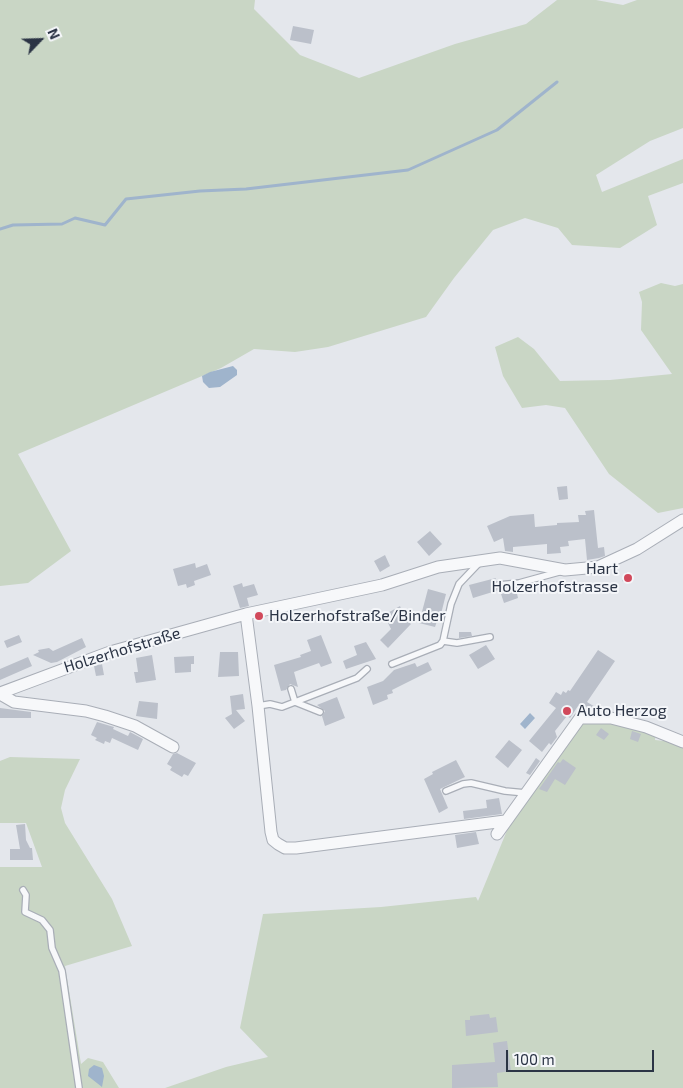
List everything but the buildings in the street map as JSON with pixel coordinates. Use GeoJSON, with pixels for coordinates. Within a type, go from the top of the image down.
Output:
{"type":"FeatureCollection","features":[{"type":"Feature","properties":{"kind":"street","name":"Holzerhofstraße"},"geometry":{"type":"LineString","coordinates":[[0,694],[110,652],[246,614],[382,585],[438,567],[482,559],[500,558],[565,570],[598,567],[637,549],[683,520]]}},
{"type":"Feature","properties":{"kind":"street"},"geometry":{"type":"LineString","coordinates":[[246,614],[273,840],[285,848],[504,821]]}},
{"type":"Feature","properties":{"kind":"street","name":"Holzerhofstraße"},"geometry":{"type":"LineString","coordinates":[[0,694],[14,702],[86,711],[105,716],[134,726],[173,747]]}},
{"type":"Feature","properties":{"kind":"street"},"geometry":{"type":"LineString","coordinates":[[497,834],[504,821],[580,718],[611,718],[646,727],[683,742]]}},
{"type":"Feature","properties":{"kind":"lane"},"geometry":{"type":"LineString","coordinates":[[392,664],[440,645],[443,641],[451,604],[459,584],[482,559]]}},
{"type":"Feature","properties":{"kind":"lane"},"geometry":{"type":"LineString","coordinates":[[498,585],[519,582],[565,570]]}},
{"type":"Feature","properties":{"kind":"lane"},"geometry":{"type":"LineString","coordinates":[[443,641],[457,643],[490,637]]}},
{"type":"Feature","properties":{"kind":"lane"},"geometry":{"type":"LineString","coordinates":[[258,706],[270,704],[282,707],[357,678],[367,669]]}},
{"type":"Feature","properties":{"kind":"lane"},"geometry":{"type":"LineString","coordinates":[[291,689],[295,702]]}},
{"type":"Feature","properties":{"kind":"lane"},"geometry":{"type":"LineString","coordinates":[[295,702],[320,712]]}},
{"type":"Feature","properties":{"kind":"lane"},"geometry":{"type":"LineString","coordinates":[[446,791],[471,783],[505,791],[526,793]]}},
{"type":"Feature","properties":{"kind":"lane"},"geometry":{"type":"LineString","coordinates":[[22,890],[26,895],[25,912],[42,920],[50,930],[52,948],[62,971],[79,1088]]}},
{"type":"Feature","properties":{"kind":"green space"},"geometry":{"type":"Polygon","coordinates":[[[0,0],[255,0],[254,9],[300,55],[359,78],[455,44],[526,24],[557,0],[596,0],[623,5],[637,0],[683,0],[683,128],[650,141],[596,175],[602,192],[683,159],[683,183],[648,196],[657,225],[620,248],[572,245],[558,228],[525,218],[493,230],[454,278],[426,317],[328,347],[295,352],[254,349],[221,368],[18,454],[71,551],[28,583],[0,586],[0,0]]]}},
{"type":"Feature","properties":{"kind":"green space"},"geometry":{"type":"Polygon","coordinates":[[[661,283],[675,286],[683,284],[683,508],[658,513],[609,474],[565,408],[546,405],[522,408],[503,376],[495,347],[518,337],[534,349],[560,381],[610,380],[672,374],[641,330],[642,302],[639,292],[661,283]]]}},
{"type":"Feature","properties":{"kind":"green space"},"geometry":{"type":"Polygon","coordinates":[[[604,719],[656,733],[655,740],[683,743],[683,1088],[165,1088],[226,1067],[268,1057],[240,1028],[263,914],[381,907],[476,897],[478,901],[508,828],[579,725],[588,721],[604,719]]]}},
{"type":"Feature","properties":{"kind":"green space"},"geometry":{"type":"Polygon","coordinates":[[[10,757],[80,759],[65,790],[61,808],[65,823],[112,899],[132,946],[65,966],[81,1064],[88,1058],[103,1062],[119,1088],[0,1088],[0,867],[42,867],[26,823],[0,823],[0,761],[10,757]]]}},
{"type":"Feature","properties":{"kind":"water"},"geometry":{"type":"Polygon","coordinates":[[[233,366],[237,370],[237,375],[220,387],[209,388],[203,382],[202,376],[233,366]]]}},
{"type":"Feature","properties":{"kind":"water"},"geometry":{"type":"Polygon","coordinates":[[[530,713],[535,718],[525,729],[520,724],[530,713]]]}},
{"type":"Feature","properties":{"kind":"water"},"geometry":{"type":"Polygon","coordinates":[[[94,1065],[102,1068],[104,1076],[102,1087],[88,1076],[89,1069],[94,1065]]]}},
{"type":"Feature","properties":{"kind":"waterway"},"geometry":{"type":"LineString","coordinates":[[0,229],[13,225],[62,224],[75,218],[105,225],[126,199],[200,191],[246,189],[408,170],[497,130],[557,82]]}},
{"type":"Feature","properties":{"kind":"place","name":"Hart Holzerhofstrasse"},"geometry":{"type":"Point","coordinates":[628,578]}},
{"type":"Feature","properties":{"kind":"place","name":"Holzerhofstraße/Binder"},"geometry":{"type":"Point","coordinates":[259,616]}},
{"type":"Feature","properties":{"kind":"place","name":"Auto Herzog"},"geometry":{"type":"Point","coordinates":[567,711]}}]}
